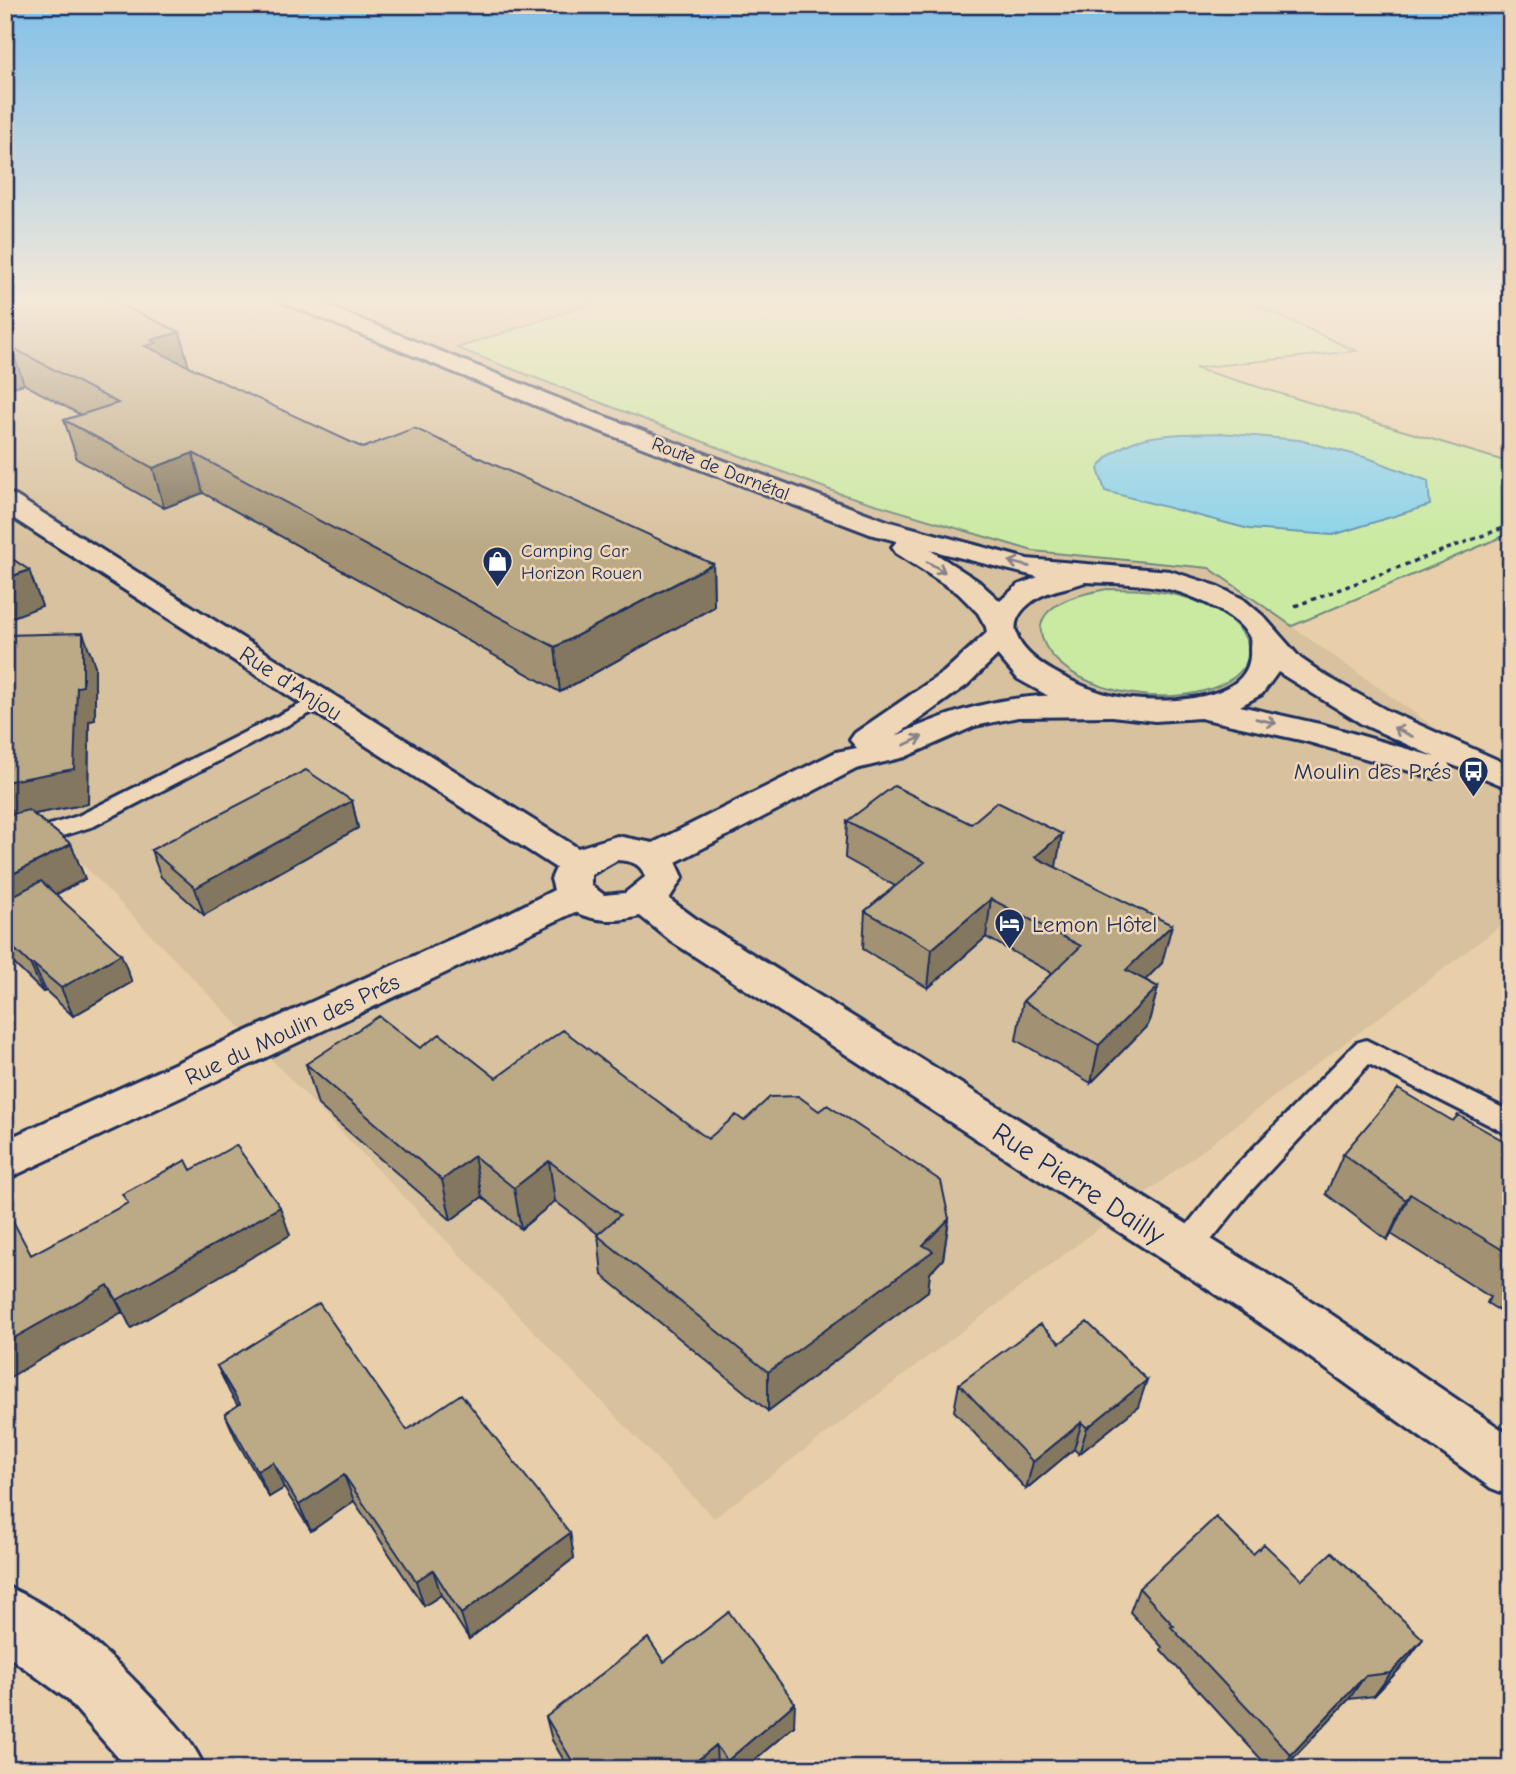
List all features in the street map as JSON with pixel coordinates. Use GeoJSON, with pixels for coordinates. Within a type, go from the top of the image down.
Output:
{"type":"FeatureCollection","features":[{"type":"Feature","properties":{"kind":"street","name":"Route de Darnétal"},"geometry":{"type":"LineString","coordinates":[[494,381],[880,528]]}},
{"type":"Feature","properties":{"kind":"street","name":"Rue d'Anjou"},"geometry":{"type":"LineString","coordinates":[[5,501],[319,701],[578,880]]}},
{"type":"Feature","properties":{"kind":"street"},"geometry":{"type":"LineString","coordinates":[[880,528],[1026,567],[1086,574],[1127,574],[1170,580],[1222,600],[1259,631],[1289,665],[1374,717],[1511,779]]}},
{"type":"Feature","properties":{"kind":"street"},"geometry":{"type":"LineString","coordinates":[[880,528],[968,587],[990,608],[1002,631],[1005,645],[1029,673],[1065,692],[1112,706]]}},
{"type":"Feature","properties":{"kind":"street"},"geometry":{"type":"LineString","coordinates":[[848,759],[853,748],[903,719],[981,658],[1002,631],[1008,608],[1024,593],[1051,581],[1086,574]]}},
{"type":"Feature","properties":{"kind":"street"},"geometry":{"type":"LineString","coordinates":[[649,879],[632,849],[617,848],[590,855],[578,880],[595,905],[625,907],[649,879],[848,759],[872,758],[964,719],[1016,708],[1068,705],[1155,711],[1199,708],[1230,699],[1251,687],[1267,664],[1259,631]]}},
{"type":"Feature","properties":{"kind":"street"},"geometry":{"type":"LineString","coordinates":[[1199,708],[1312,732],[1511,793]]}},
{"type":"Feature","properties":{"kind":"street","name":"Rue Pierre Dailly"},"geometry":{"type":"LineString","coordinates":[[649,879],[685,931],[1301,1322],[1511,1469]]}},
{"type":"Feature","properties":{"kind":"street","name":"Rue du Moulin des Prés"},"geometry":{"type":"LineString","coordinates":[[5,1161],[521,923],[578,880]]}},
{"type":"Feature","properties":{"kind":"street"},"geometry":{"type":"LineString","coordinates":[[5,1616],[89,1677],[172,1769]]}},
{"type":"Feature","properties":{"kind":"lane"},"geometry":{"type":"LineString","coordinates":[[5,847],[86,821],[319,701]]}},
{"type":"Feature","properties":{"kind":"lane"},"geometry":{"type":"LineString","coordinates":[[1185,1250],[1237,1185],[1366,1049],[1511,1125]]}},
{"type":"Feature","properties":{"kind":"path"},"geometry":{"type":"LineString","coordinates":[[1259,631],[1511,525]]}},
{"type":"Feature","properties":{"kind":"shaded area"},"geometry":{"type":"Polygon","coordinates":[[[5,381],[551,381],[1033,551],[1209,568],[1511,781],[1511,918],[714,1518],[69,850],[5,878],[5,381]]]}},
{"type":"Feature","properties":{"kind":"green space"},"geometry":{"type":"Polygon","coordinates":[[[543,381],[1238,381],[1511,463],[1511,533],[1292,626],[1209,568],[1033,551],[838,493],[543,381]]]}},
{"type":"Feature","properties":{"kind":"green space"},"geometry":{"type":"Polygon","coordinates":[[[1107,589],[1178,595],[1225,616],[1240,630],[1248,644],[1248,658],[1241,671],[1228,681],[1208,690],[1157,696],[1130,694],[1080,677],[1058,662],[1050,652],[1041,631],[1042,621],[1049,611],[1062,602],[1107,589]]]}},
{"type":"Feature","properties":{"kind":"water"},"geometry":{"type":"Polygon","coordinates":[[[1221,433],[1299,440],[1368,458],[1428,481],[1430,505],[1333,535],[1249,529],[1105,491],[1098,469],[1109,456],[1123,447],[1154,437],[1221,433]]]}},
{"type":"Feature","properties":{"kind":"building"},"geometry":{"type":"Polygon","coordinates":[[[76,381],[219,381],[363,448],[414,428],[713,564],[555,647],[193,453],[153,468],[64,420],[118,403],[76,381]]]}},
{"type":"Feature","properties":{"kind":"building"},"geometry":{"type":"Polygon","coordinates":[[[5,554],[29,570],[5,579],[5,554]]]}},
{"type":"Feature","properties":{"kind":"building"},"geometry":{"type":"Polygon","coordinates":[[[83,633],[83,686],[77,687],[74,769],[5,782],[5,635],[83,633]]]}},
{"type":"Feature","properties":{"kind":"building"},"geometry":{"type":"Polygon","coordinates":[[[306,770],[352,801],[195,888],[151,850],[306,770]]]}},
{"type":"Feature","properties":{"kind":"building"},"geometry":{"type":"Polygon","coordinates":[[[894,786],[971,824],[997,802],[1062,834],[1035,857],[1172,925],[1126,970],[1158,987],[1099,1045],[1023,1001],[1081,946],[991,899],[932,949],[865,911],[925,862],[847,821],[894,786]]]}},
{"type":"Feature","properties":{"kind":"building"},"geometry":{"type":"Polygon","coordinates":[[[28,810],[71,844],[5,878],[5,816],[28,810]]]}},
{"type":"Feature","properties":{"kind":"building"},"geometry":{"type":"Polygon","coordinates":[[[41,881],[121,954],[61,988],[5,940],[5,900],[41,881]]]}},
{"type":"Feature","properties":{"kind":"building"},"geometry":{"type":"Polygon","coordinates":[[[379,1016],[420,1048],[440,1034],[496,1078],[563,1030],[708,1139],[736,1115],[744,1121],[770,1097],[798,1096],[819,1111],[827,1105],[941,1181],[949,1219],[923,1245],[933,1251],[768,1372],[597,1235],[620,1215],[549,1161],[514,1188],[474,1156],[442,1180],[306,1064],[379,1016]]]}},
{"type":"Feature","properties":{"kind":"building"},"geometry":{"type":"Polygon","coordinates":[[[1398,1089],[1453,1121],[1458,1115],[1511,1145],[1511,1255],[1410,1194],[1406,1200],[1343,1154],[1398,1089]]]}},
{"type":"Feature","properties":{"kind":"building"},"geometry":{"type":"Polygon","coordinates":[[[236,1145],[280,1207],[117,1300],[108,1285],[5,1343],[5,1225],[13,1221],[31,1255],[128,1203],[122,1194],[186,1160],[191,1170],[236,1145]]]}},
{"type":"Feature","properties":{"kind":"building"},"geometry":{"type":"Polygon","coordinates":[[[319,1303],[407,1430],[461,1394],[570,1533],[461,1614],[433,1570],[416,1581],[344,1475],[299,1505],[273,1462],[257,1471],[225,1414],[240,1404],[217,1366],[319,1303]]]}},
{"type":"Feature","properties":{"kind":"building"},"geometry":{"type":"Polygon","coordinates":[[[1087,1322],[1147,1380],[1087,1428],[1082,1422],[1033,1462],[959,1384],[1040,1324],[1060,1343],[1087,1322]]]}},
{"type":"Feature","properties":{"kind":"building"},"geometry":{"type":"Polygon","coordinates":[[[1216,1517],[1253,1554],[1264,1544],[1302,1580],[1332,1552],[1423,1639],[1391,1673],[1365,1676],[1291,1755],[1171,1627],[1174,1626],[1139,1588],[1216,1517]]]}},
{"type":"Feature","properties":{"kind":"building"},"geometry":{"type":"Polygon","coordinates":[[[729,1612],[795,1703],[727,1761],[716,1745],[687,1769],[577,1769],[546,1717],[648,1638],[664,1662],[729,1612]]]}},
{"type":"Feature","properties":{"kind":"place","name":"Camping Car Horizon Rouen"},"geometry":{"type":"Point","coordinates":[498,588]}},
{"type":"Feature","properties":{"kind":"place","name":"Moulin des Prés"},"geometry":{"type":"Point","coordinates":[1474,798]}},
{"type":"Feature","properties":{"kind":"place","name":"Lemon Hôtel"},"geometry":{"type":"Point","coordinates":[1009,951]}}]}
